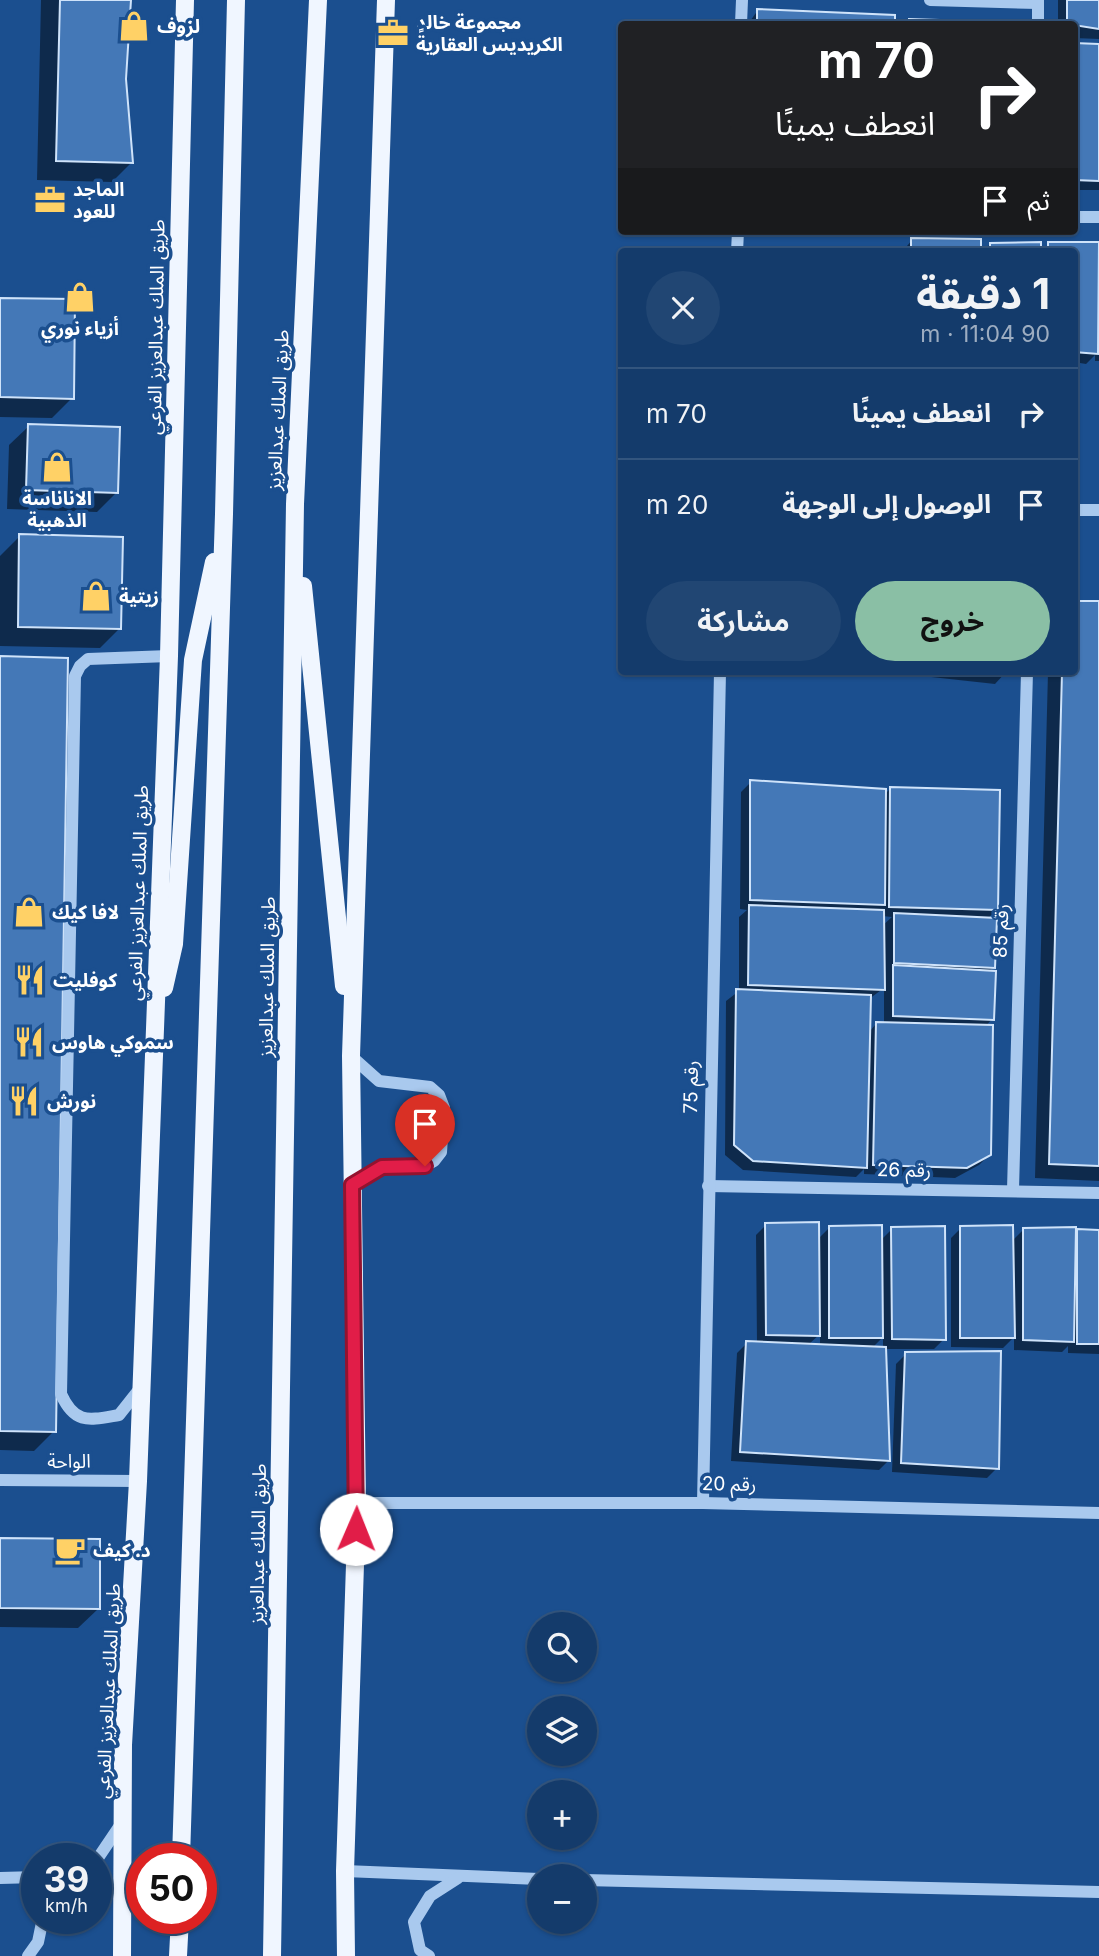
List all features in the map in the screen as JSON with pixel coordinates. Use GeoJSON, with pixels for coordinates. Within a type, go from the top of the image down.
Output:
{"type":"FeatureCollection","features":[{"type":"Feature","properties":{"kind":"main road","name":"طريق الملك عبدالعزيز الفرعي"},"geometry":{"type":"LineString","coordinates":[[122,1956],[123,1745],[142,1386],[169,656],[185,0]]}},
{"type":"Feature","properties":{"kind":"main road"},"geometry":{"type":"LineString","coordinates":[[181,1843],[224,514],[236,0]]}},
{"type":"Feature","properties":{"kind":"main road","name":"طريق الملك عبدالعزيز"},"geometry":{"type":"LineString","coordinates":[[272,1956],[295,504],[318,0]]}},
{"type":"Feature","properties":{"kind":"main road"},"geometry":{"type":"LineString","coordinates":[[346,1956],[345,1871],[357,1503],[351,1056],[386,0]]}},
{"type":"Feature","properties":{"kind":"main road"},"geometry":{"type":"LineString","coordinates":[[295,504],[351,1056]]}},
{"type":"Feature","properties":{"kind":"main road"},"geometry":{"type":"LineString","coordinates":[[154,1040],[174,944],[193,660],[224,514]]}},
{"type":"Feature","properties":{"kind":"main road"},"geometry":{"type":"LineString","coordinates":[[178,1956],[179,1934]]}},
{"type":"Feature","properties":{"kind":"street"},"geometry":{"type":"LineString","coordinates":[[741,21],[742,0]]}},
{"type":"Feature","properties":{"kind":"street"},"geometry":{"type":"LineString","coordinates":[[930,0],[1038,2],[1038,21]]}},
{"type":"Feature","properties":{"kind":"street"},"geometry":{"type":"LineString","coordinates":[[1078,217],[1099,217]]}},
{"type":"Feature","properties":{"kind":"street"},"geometry":{"type":"LineString","coordinates":[[1078,510],[1099,510]]}},
{"type":"Feature","properties":{"kind":"street"},"geometry":{"type":"LineString","coordinates":[[142,1386],[119,1415],[88,1421],[69,1412],[61,1394],[75,676],[80,666],[88,659],[169,656]]}},
{"type":"Feature","properties":{"kind":"street","name":"رقم 75"},"geometry":{"type":"LineString","coordinates":[[703,1503],[720,675]]}},
{"type":"Feature","properties":{"kind":"street","name":"رقم 85"},"geometry":{"type":"LineString","coordinates":[[1013,1190],[1027,675]]}},
{"type":"Feature","properties":{"kind":"street"},"geometry":{"type":"LineString","coordinates":[[351,1056],[379,1081],[430,1087],[439,1096],[444,1108],[441,1152],[434,1161],[425,1166],[382,1167],[352,1185]]}},
{"type":"Feature","properties":{"kind":"street","name":"رقم 26"},"geometry":{"type":"LineString","coordinates":[[708,1186],[1099,1193]]}},
{"type":"Feature","properties":{"kind":"street","name":"الواحة"},"geometry":{"type":"LineString","coordinates":[[0,1480],[138,1480]]}},
{"type":"Feature","properties":{"kind":"street","name":"رقم 20"},"geometry":{"type":"LineString","coordinates":[[357,1503],[703,1503],[1099,1513]]}},
{"type":"Feature","properties":{"kind":"street"},"geometry":{"type":"LineString","coordinates":[[108,1843],[123,1821]]}},
{"type":"Feature","properties":{"kind":"street"},"geometry":{"type":"LineString","coordinates":[[345,1871],[527,1880]]}},
{"type":"Feature","properties":{"kind":"street"},"geometry":{"type":"LineString","coordinates":[[0,1878],[21,1878]]}},
{"type":"Feature","properties":{"kind":"street"},"geometry":{"type":"LineString","coordinates":[[429,1956],[420,1950],[414,1922],[430,1895],[458,1878]]}},
{"type":"Feature","properties":{"kind":"street"},"geometry":{"type":"LineString","coordinates":[[597,1880],[1099,1892]]}},
{"type":"Feature","properties":{"kind":"street"},"geometry":{"type":"LineString","coordinates":[[28,1956],[38,1942],[40,1934]]}},
{"type":"Feature","properties":{"kind":"building"},"geometry":{"type":"Polygon","coordinates":[[[60,0],[131,0],[126,79],[133,163],[56,161],[60,0]]]}},
{"type":"Feature","properties":{"kind":"building"},"geometry":{"type":"Polygon","coordinates":[[[1067,0],[1099,0],[1099,29],[1078,26],[1078,21],[1067,21],[1067,0]]]}},
{"type":"Feature","properties":{"kind":"building"},"geometry":{"type":"Polygon","coordinates":[[[757,9],[895,15],[895,21],[757,21],[757,9]]]}},
{"type":"Feature","properties":{"kind":"building"},"geometry":{"type":"Polygon","coordinates":[[[909,19],[970,21],[909,21],[909,19]]]}},
{"type":"Feature","properties":{"kind":"building"},"geometry":{"type":"Polygon","coordinates":[[[1078,43],[1099,44],[1099,181],[1078,180],[1078,43]]]}},
{"type":"Feature","properties":{"kind":"building"},"geometry":{"type":"Polygon","coordinates":[[[911,238],[981,239],[981,248],[911,248],[911,238]]]}},
{"type":"Feature","properties":{"kind":"building"},"geometry":{"type":"Polygon","coordinates":[[[1041,242],[1041,248],[990,248],[990,243],[1041,242]]]}},
{"type":"Feature","properties":{"kind":"building"},"geometry":{"type":"Polygon","coordinates":[[[1048,242],[1099,242],[1098,354],[1078,352],[1078,248],[1048,248],[1048,242]]]}},
{"type":"Feature","properties":{"kind":"building"},"geometry":{"type":"Polygon","coordinates":[[[0,298],[75,299],[74,399],[0,397],[0,298]]]}},
{"type":"Feature","properties":{"kind":"building"},"geometry":{"type":"Polygon","coordinates":[[[28,424],[120,427],[118,493],[26,490],[28,424]]]}},
{"type":"Feature","properties":{"kind":"building"},"geometry":{"type":"Polygon","coordinates":[[[19,534],[123,537],[121,629],[18,627],[19,534]]]}},
{"type":"Feature","properties":{"kind":"building"},"geometry":{"type":"Polygon","coordinates":[[[1078,601],[1099,601],[1099,1166],[1049,1164],[1062,675],[1078,675],[1078,601]]]}},
{"type":"Feature","properties":{"kind":"building"},"geometry":{"type":"Polygon","coordinates":[[[0,656],[68,658],[56,1432],[0,1431],[0,656]]]}},
{"type":"Feature","properties":{"kind":"building"},"geometry":{"type":"Polygon","coordinates":[[[750,780],[886,789],[885,905],[750,900],[750,780]]]}},
{"type":"Feature","properties":{"kind":"building"},"geometry":{"type":"Polygon","coordinates":[[[890,787],[1000,790],[998,910],[889,907],[890,787]]]}},
{"type":"Feature","properties":{"kind":"building"},"geometry":{"type":"Polygon","coordinates":[[[749,905],[884,910],[885,990],[748,985],[749,905]]]}},
{"type":"Feature","properties":{"kind":"building"},"geometry":{"type":"Polygon","coordinates":[[[894,913],[997,918],[995,968],[894,963],[894,913]]]}},
{"type":"Feature","properties":{"kind":"building"},"geometry":{"type":"Polygon","coordinates":[[[893,965],[996,971],[994,1020],[893,1016],[893,965]]]}},
{"type":"Feature","properties":{"kind":"building"},"geometry":{"type":"Polygon","coordinates":[[[736,989],[871,995],[867,1168],[753,1161],[734,1145],[736,989]]]}},
{"type":"Feature","properties":{"kind":"building"},"geometry":{"type":"Polygon","coordinates":[[[876,1022],[993,1025],[991,1155],[967,1168],[873,1165],[876,1022]]]}},
{"type":"Feature","properties":{"kind":"building"},"geometry":{"type":"Polygon","coordinates":[[[819,1222],[820,1336],[766,1335],[765,1223],[819,1222]]]}},
{"type":"Feature","properties":{"kind":"building"},"geometry":{"type":"Polygon","coordinates":[[[882,1225],[883,1338],[829,1338],[829,1226],[882,1225]]]}},
{"type":"Feature","properties":{"kind":"building"},"geometry":{"type":"Polygon","coordinates":[[[1013,1225],[1015,1338],[960,1338],[960,1226],[1013,1225]]]}},
{"type":"Feature","properties":{"kind":"building"},"geometry":{"type":"Polygon","coordinates":[[[945,1226],[946,1340],[892,1339],[891,1227],[945,1226]]]}},
{"type":"Feature","properties":{"kind":"building"},"geometry":{"type":"Polygon","coordinates":[[[1076,1227],[1074,1342],[1023,1340],[1023,1228],[1076,1227]]]}},
{"type":"Feature","properties":{"kind":"building"},"geometry":{"type":"Polygon","coordinates":[[[1077,1229],[1099,1230],[1099,1344],[1077,1344],[1077,1229]]]}},
{"type":"Feature","properties":{"kind":"building"},"geometry":{"type":"Polygon","coordinates":[[[746,1341],[886,1347],[890,1461],[740,1452],[746,1341]]]}},
{"type":"Feature","properties":{"kind":"building"},"geometry":{"type":"Polygon","coordinates":[[[1001,1351],[999,1469],[901,1463],[905,1352],[1001,1351]]]}},
{"type":"Feature","properties":{"kind":"building"},"geometry":{"type":"Polygon","coordinates":[[[0,1538],[100,1539],[100,1609],[0,1608],[0,1538]]]}},
{"type":"Feature","properties":{"kind":"place","name":"لزوف"},"geometry":{"type":"Point","coordinates":[134,26]}},
{"type":"Feature","properties":{"kind":"place","name":"مجموعة خالد الكريديس العقاريةً"},"geometry":{"type":"Point","coordinates":[393,33]}},
{"type":"Feature","properties":{"kind":"place","name":"الماجد للعود"},"geometry":{"type":"Point","coordinates":[50,200]}},
{"type":"Feature","properties":{"kind":"place","name":"أزياء نوري"},"geometry":{"type":"Point","coordinates":[80,297]}},
{"type":"Feature","properties":{"kind":"place","name":"الاناناسة الذهبية"},"geometry":{"type":"Point","coordinates":[57,467]}},
{"type":"Feature","properties":{"kind":"place","name":"زيتية"},"geometry":{"type":"Point","coordinates":[96,596]}},
{"type":"Feature","properties":{"kind":"place","name":"لافا كيك"},"geometry":{"type":"Point","coordinates":[29,912]}},
{"type":"Feature","properties":{"kind":"place","name":"كوفليت"},"geometry":{"type":"Point","coordinates":[30,980]}},
{"type":"Feature","properties":{"kind":"place","name":"سموكي هاوس"},"geometry":{"type":"Point","coordinates":[29,1042]}},
{"type":"Feature","properties":{"kind":"place","name":"نورش"},"geometry":{"type":"Point","coordinates":[24,1101]}},
{"type":"Feature","properties":{"kind":"place","name":"د. كيف"},"geometry":{"type":"Point","coordinates":[70,1550]}},
{"type":"Feature","properties":{"kind":"route"},"geometry":{"type":"LineString","coordinates":[[356,1529],[352,1185],[382,1167],[425,1166]]}}]}
